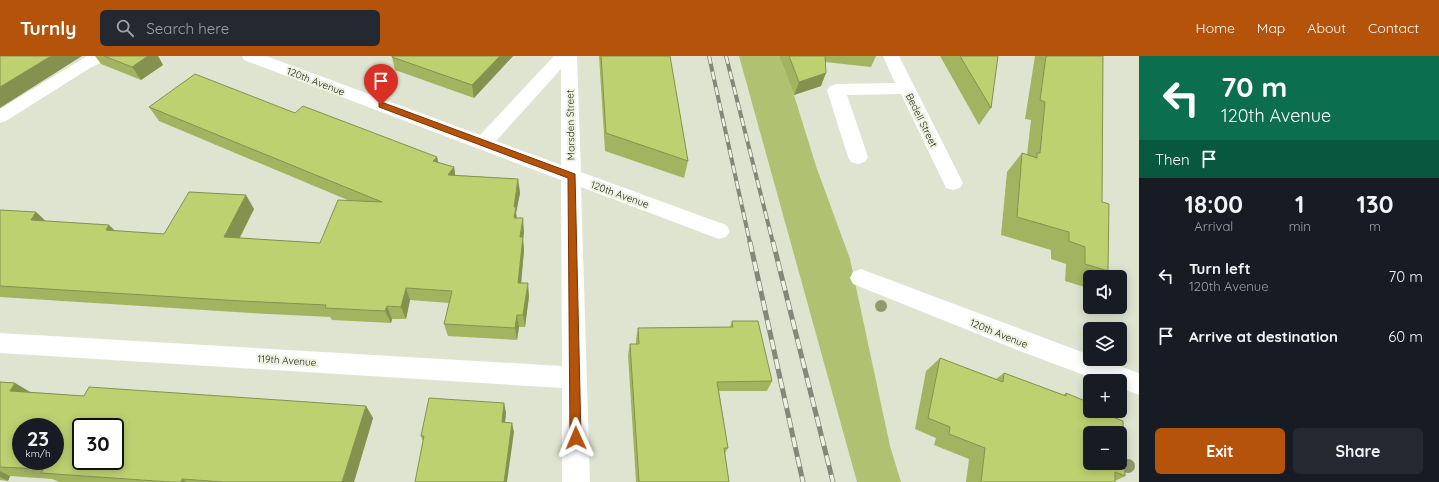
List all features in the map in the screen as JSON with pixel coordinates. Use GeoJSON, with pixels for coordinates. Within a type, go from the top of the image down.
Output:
{"type":"FeatureCollection","features":[{"type":"Feature","properties":{"kind":"street"},"geometry":{"type":"LineString","coordinates":[[0,117],[84,64],[101,56]]}},
{"type":"Feature","properties":{"kind":"street"},"geometry":{"type":"LineString","coordinates":[[482,143],[563,56]]}},
{"type":"Feature","properties":{"kind":"street","name":"Marsden Street"},"geometry":{"type":"LineString","coordinates":[[569,56],[576,482]]}},
{"type":"Feature","properties":{"kind":"street","name":"Bedell Street"},"geometry":{"type":"LineString","coordinates":[[891,56],[953,183]]}},
{"type":"Feature","properties":{"kind":"street","name":"120th Avenue"},"geometry":{"type":"LineString","coordinates":[[263,58],[482,143],[719,231]]}},
{"type":"Feature","properties":{"kind":"street"},"geometry":{"type":"LineString","coordinates":[[858,157],[836,90],[907,88]]}},
{"type":"Feature","properties":{"kind":"street","name":"120th Avenue"},"geometry":{"type":"LineString","coordinates":[[861,278],[1033,346],[1139,384]]}},
{"type":"Feature","properties":{"kind":"street","name":"119th Avenue"},"geometry":{"type":"LineString","coordinates":[[0,343],[575,378]]}},
{"type":"Feature","properties":{"kind":"green space"},"geometry":{"type":"Polygon","coordinates":[[[739,56],[779,56],[794,95],[816,166],[850,259],[890,446],[901,482],[857,482],[739,56]]]}},
{"type":"Feature","properties":{"kind":"building"},"geometry":{"type":"Polygon","coordinates":[[[0,56],[51,56],[0,87],[0,56]]]}},
{"type":"Feature","properties":{"kind":"building"},"geometry":{"type":"Polygon","coordinates":[[[104,56],[148,56],[132,67],[104,56]]]}},
{"type":"Feature","properties":{"kind":"building"},"geometry":{"type":"Polygon","coordinates":[[[392,56],[500,56],[472,85],[392,56]]]}},
{"type":"Feature","properties":{"kind":"building"},"geometry":{"type":"Polygon","coordinates":[[[601,56],[670,56],[688,161],[606,133],[601,56]]]}},
{"type":"Feature","properties":{"kind":"building"},"geometry":{"type":"Polygon","coordinates":[[[789,56],[825,56],[826,73],[799,82],[789,56]]]}},
{"type":"Feature","properties":{"kind":"building"},"geometry":{"type":"Polygon","coordinates":[[[960,56],[998,56],[991,108],[960,56]]]}},
{"type":"Feature","properties":{"kind":"building"},"geometry":{"type":"Polygon","coordinates":[[[1046,56],[1103,56],[1102,202],[1109,204],[1108,270],[1085,264],[1085,247],[1069,241],[1069,232],[1017,217],[1022,153],[1037,158],[1037,153],[1040,153],[1045,102],[1040,100],[1046,56]]]}},
{"type":"Feature","properties":{"kind":"building"},"geometry":{"type":"Polygon","coordinates":[[[195,74],[295,113],[303,106],[437,157],[433,161],[454,167],[448,175],[518,179],[514,218],[523,218],[520,237],[523,237],[518,283],[528,283],[523,315],[517,315],[515,328],[444,324],[452,291],[406,288],[401,307],[387,306],[385,311],[325,308],[326,305],[0,286],[0,210],[36,212],[31,220],[109,225],[106,230],[164,234],[189,192],[246,195],[224,237],[320,243],[338,200],[382,202],[149,107],[195,74]]]}},
{"type":"Feature","properties":{"kind":"building"},"geometry":{"type":"Polygon","coordinates":[[[732,321],[758,321],[772,381],[717,382],[728,448],[724,448],[729,482],[639,482],[630,344],[639,344],[638,328],[733,327],[732,321]]]}},
{"type":"Feature","properties":{"kind":"building"},"geometry":{"type":"Polygon","coordinates":[[[940,358],[1003,382],[1004,373],[1066,396],[1066,393],[1083,400],[1083,418],[1116,418],[1123,421],[1123,426],[1083,426],[1083,470],[1125,470],[1125,476],[1115,472],[1115,482],[981,482],[985,448],[949,434],[950,427],[928,418],[940,358]]]}},
{"type":"Feature","properties":{"kind":"building"},"geometry":{"type":"Polygon","coordinates":[[[0,382],[15,383],[10,391],[84,396],[89,387],[366,406],[342,482],[224,482],[182,479],[181,482],[170,482],[41,473],[42,470],[64,470],[64,418],[12,418],[12,468],[0,467],[0,382]]]}},
{"type":"Feature","properties":{"kind":"building"},"geometry":{"type":"Polygon","coordinates":[[[429,398],[504,403],[502,422],[512,423],[504,482],[415,482],[424,436],[421,436],[429,398]]]}},
{"type":"Feature","properties":{"kind":"railway"},"geometry":{"type":"LineString","coordinates":[[709,56],[750,243]]}},
{"type":"Feature","properties":{"kind":"railway"},"geometry":{"type":"LineString","coordinates":[[726,56],[773,243]]}},
{"type":"Feature","properties":{"kind":"railway"},"geometry":{"type":"LineString","coordinates":[[750,242],[803,482]]}},
{"type":"Feature","properties":{"kind":"railway"},"geometry":{"type":"LineString","coordinates":[[773,242],[833,482]]}},
{"type":"Feature","properties":{"kind":"route"},"geometry":{"type":"LineString","coordinates":[[381,105],[572,176],[576,438]]}}]}
